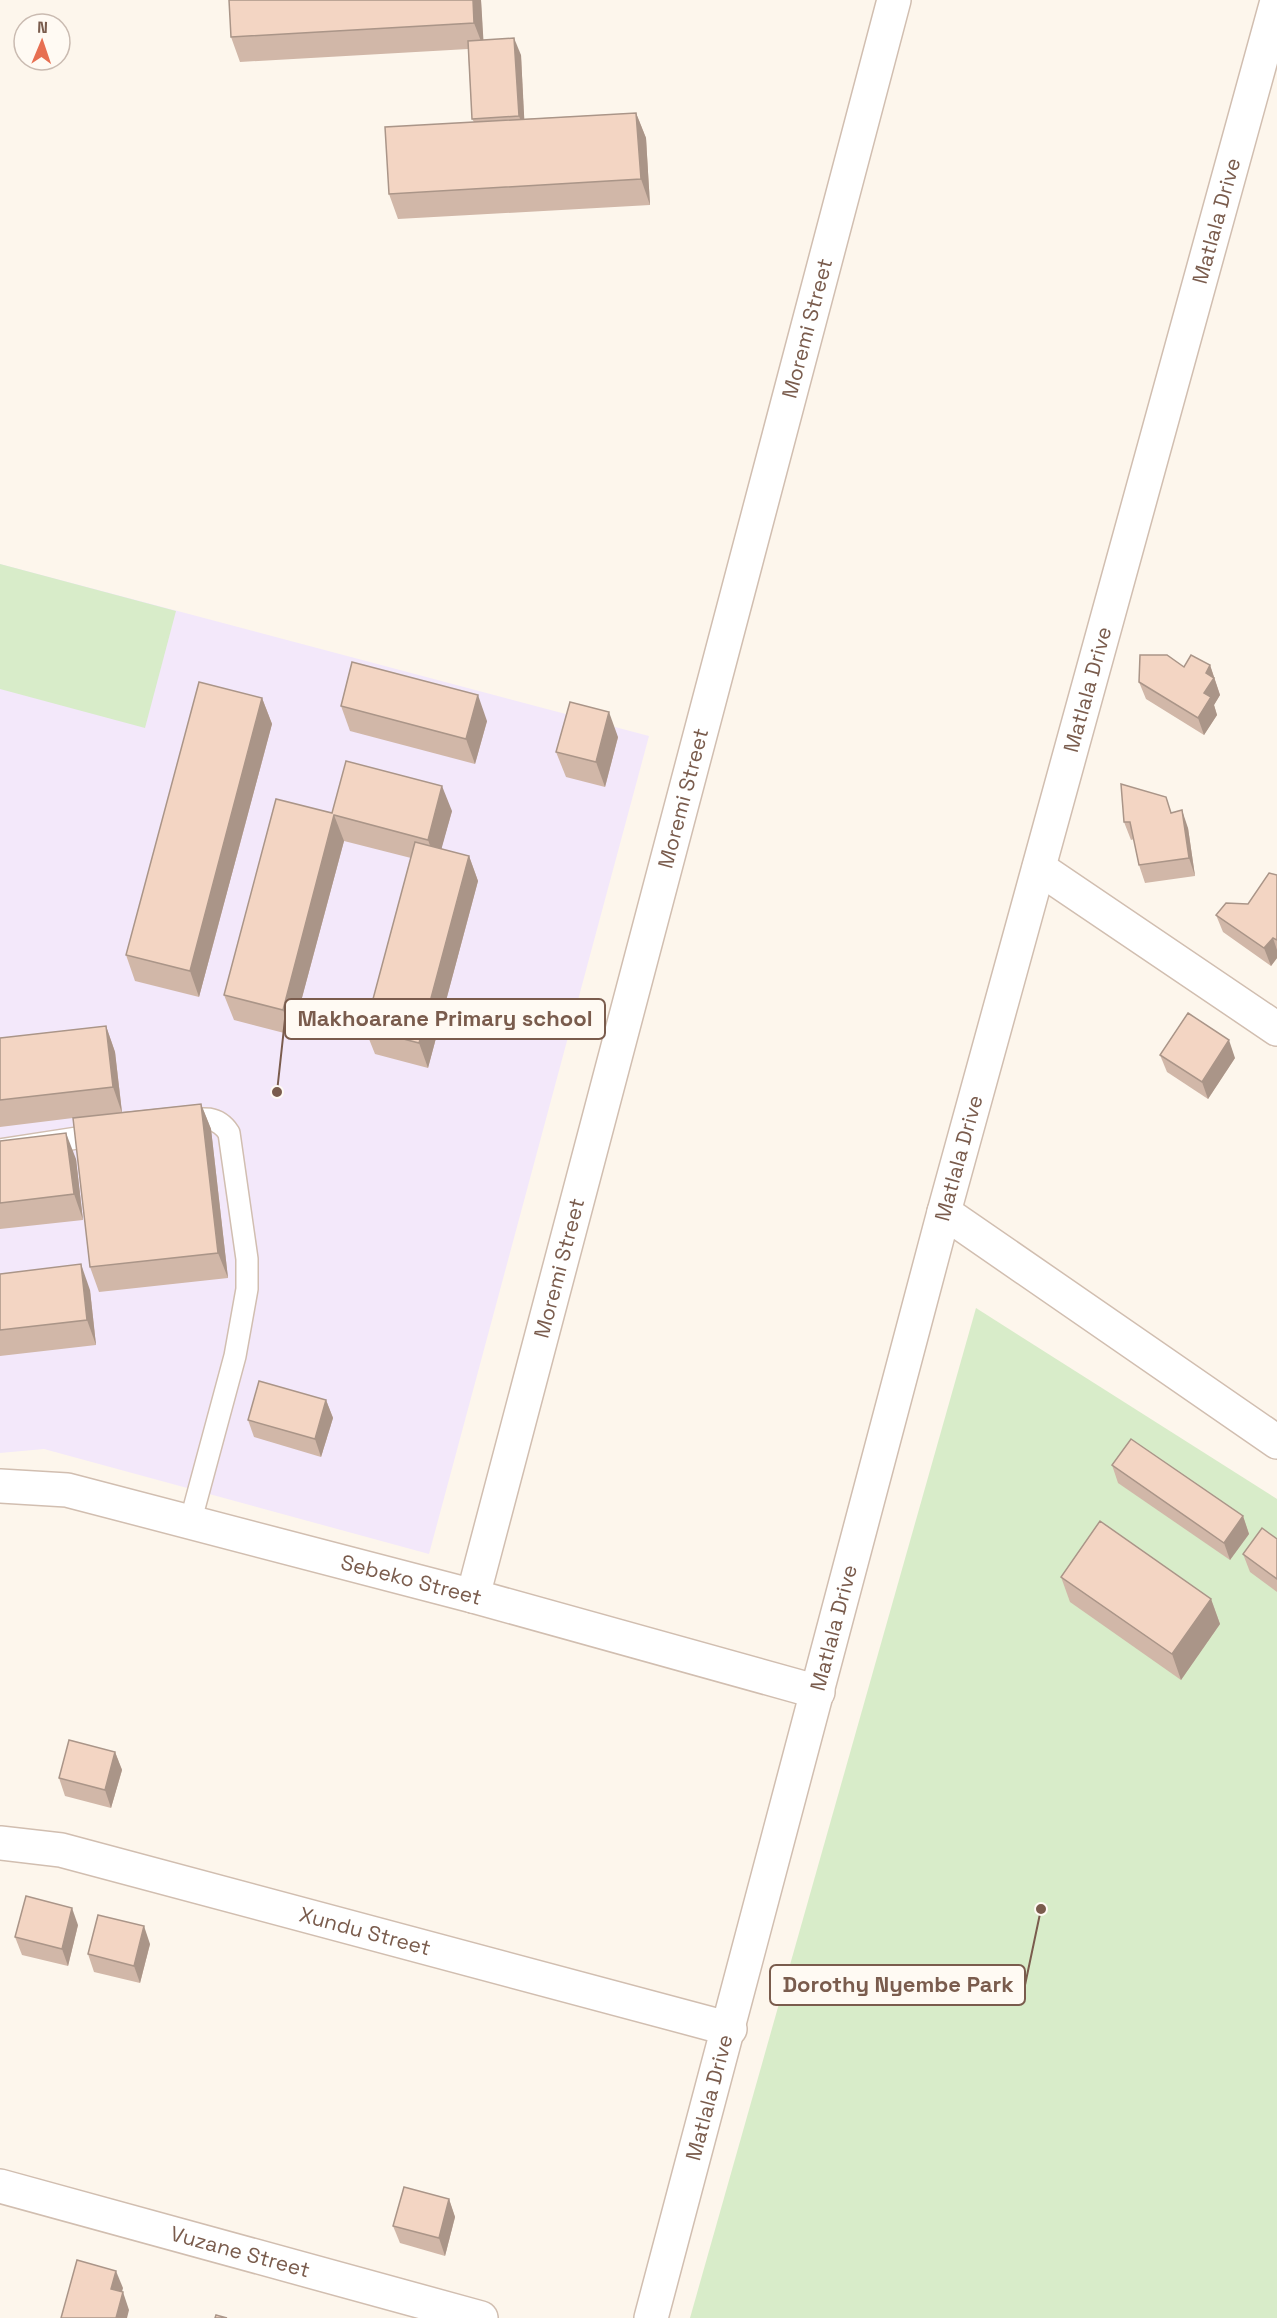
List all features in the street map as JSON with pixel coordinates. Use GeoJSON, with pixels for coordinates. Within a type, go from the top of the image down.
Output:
{"type":"FeatureCollection","features":[{"type":"Feature","properties":{"kind":"street","name":"Moremi Street"},"geometry":{"type":"LineString","coordinates":[[473,1596],[894,0]]}},
{"type":"Feature","properties":{"kind":"street","name":"Matlala Drive"},"geometry":{"type":"LineString","coordinates":[[651,2318],[730,2029],[944,1212],[1277,1]]}},
{"type":"Feature","properties":{"kind":"street"},"geometry":{"type":"LineString","coordinates":[[1039,868],[1277,1029]]}},
{"type":"Feature","properties":{"kind":"street"},"geometry":{"type":"LineString","coordinates":[[944,1212],[1277,1442]]}},
{"type":"Feature","properties":{"kind":"street","name":"Sebeko Street"},"geometry":{"type":"LineString","coordinates":[[0,1486],[67,1490],[473,1596],[818,1692]]}},
{"type":"Feature","properties":{"kind":"street","name":"Xundu Street"},"geometry":{"type":"LineString","coordinates":[[0,1843],[61,1850],[730,2029]]}},
{"type":"Feature","properties":{"kind":"street","name":"Vuzane Street"},"geometry":{"type":"LineString","coordinates":[[0,2186],[481,2318]]}},
{"type":"Feature","properties":{"kind":"lane"},"geometry":{"type":"LineString","coordinates":[[158,1125],[211,1118],[224,1125],[229,1133],[247,1259],[247,1288],[235,1356],[190,1523]]}},
{"type":"Feature","properties":{"kind":"lane"},"geometry":{"type":"LineString","coordinates":[[0,1150],[124,1130]]}},
{"type":"Feature","properties":{"kind":"shaded area"},"geometry":{"type":"Polygon","coordinates":[[[0,564],[649,736],[429,1554],[44,1449],[0,1453],[0,564]]]}},
{"type":"Feature","properties":{"kind":"green space"},"geometry":{"type":"Polygon","coordinates":[[[0,564],[176,611],[145,728],[0,689],[0,564]]]}},
{"type":"Feature","properties":{"kind":"green space"},"geometry":{"type":"Polygon","coordinates":[[[976,1308],[1277,1499],[1277,2318],[690,2318],[976,1308]]]}},
{"type":"Feature","properties":{"kind":"building"},"geometry":{"type":"Polygon","coordinates":[[[229,0],[473,0],[474,23],[231,37],[229,0]]]}},
{"type":"Feature","properties":{"kind":"building"},"geometry":{"type":"Polygon","coordinates":[[[514,38],[519,116],[472,119],[468,41],[514,38]]]}},
{"type":"Feature","properties":{"kind":"building"},"geometry":{"type":"Polygon","coordinates":[[[636,113],[641,179],[389,194],[385,127],[636,113]]]}},
{"type":"Feature","properties":{"kind":"building"},"geometry":{"type":"Polygon","coordinates":[[[1140,655],[1167,655],[1184,667],[1191,655],[1210,665],[1206,673],[1214,678],[1204,693],[1211,697],[1198,718],[1139,682],[1140,655]]]}},
{"type":"Feature","properties":{"kind":"building"},"geometry":{"type":"Polygon","coordinates":[[[352,662],[478,695],[466,739],[341,706],[352,662]]]}},
{"type":"Feature","properties":{"kind":"building"},"geometry":{"type":"Polygon","coordinates":[[[199,682],[262,698],[190,971],[126,955],[199,682]]]}},
{"type":"Feature","properties":{"kind":"building"},"geometry":{"type":"Polygon","coordinates":[[[570,702],[609,712],[596,762],[556,752],[570,702]]]}},
{"type":"Feature","properties":{"kind":"building"},"geometry":{"type":"Polygon","coordinates":[[[346,761],[442,786],[428,840],[334,815],[283,1010],[224,995],[276,799],[332,813],[346,761]]]}},
{"type":"Feature","properties":{"kind":"building"},"geometry":{"type":"Polygon","coordinates":[[[1121,784],[1166,797],[1171,813],[1182,810],[1189,858],[1139,865],[1130,822],[1124,822],[1121,784]]]}},
{"type":"Feature","properties":{"kind":"building"},"geometry":{"type":"Polygon","coordinates":[[[415,842],[469,856],[419,1043],[365,1029],[415,842]]]}},
{"type":"Feature","properties":{"kind":"building"},"geometry":{"type":"Polygon","coordinates":[[[1269,873],[1277,875],[1277,940],[1273,938],[1264,948],[1216,915],[1226,903],[1248,904],[1269,873]]]}},
{"type":"Feature","properties":{"kind":"building"},"geometry":{"type":"Polygon","coordinates":[[[1188,1013],[1229,1040],[1202,1082],[1160,1055],[1188,1013]]]}},
{"type":"Feature","properties":{"kind":"building"},"geometry":{"type":"Polygon","coordinates":[[[106,1026],[113,1087],[0,1100],[0,1038],[106,1026]]]}},
{"type":"Feature","properties":{"kind":"building"},"geometry":{"type":"Polygon","coordinates":[[[201,1104],[218,1253],[90,1267],[73,1118],[201,1104]]]}},
{"type":"Feature","properties":{"kind":"building"},"geometry":{"type":"Polygon","coordinates":[[[66,1133],[74,1194],[0,1203],[0,1141],[66,1133]]]}},
{"type":"Feature","properties":{"kind":"building"},"geometry":{"type":"Polygon","coordinates":[[[81,1264],[87,1320],[0,1330],[0,1274],[81,1264]]]}},
{"type":"Feature","properties":{"kind":"building"},"geometry":{"type":"Polygon","coordinates":[[[259,1381],[326,1400],[315,1439],[248,1420],[259,1381]]]}},
{"type":"Feature","properties":{"kind":"building"},"geometry":{"type":"Polygon","coordinates":[[[1131,1439],[1243,1516],[1224,1543],[1112,1465],[1131,1439]]]}},
{"type":"Feature","properties":{"kind":"building"},"geometry":{"type":"Polygon","coordinates":[[[1100,1521],[1211,1599],[1172,1654],[1061,1577],[1100,1521]]]}},
{"type":"Feature","properties":{"kind":"building"},"geometry":{"type":"Polygon","coordinates":[[[1262,1528],[1277,1539],[1277,1579],[1243,1554],[1262,1528]]]}},
{"type":"Feature","properties":{"kind":"building"},"geometry":{"type":"Polygon","coordinates":[[[69,1740],[115,1752],[105,1790],[59,1778],[69,1740]]]}},
{"type":"Feature","properties":{"kind":"building"},"geometry":{"type":"Polygon","coordinates":[[[26,1896],[72,1908],[62,1949],[15,1937],[26,1896]]]}},
{"type":"Feature","properties":{"kind":"building"},"geometry":{"type":"Polygon","coordinates":[[[98,1915],[144,1926],[134,1966],[88,1954],[98,1915]]]}},
{"type":"Feature","properties":{"kind":"building"},"geometry":{"type":"Polygon","coordinates":[[[404,2187],[449,2199],[439,2238],[393,2226],[404,2187]]]}},
{"type":"Feature","properties":{"kind":"building"},"geometry":{"type":"Polygon","coordinates":[[[77,2260],[116,2271],[111,2289],[123,2292],[116,2318],[61,2318],[77,2260]]]}},
{"type":"Feature","properties":{"kind":"place","name":"Makhoarane Primary school"},"geometry":{"type":"Point","coordinates":[277,1092]}},
{"type":"Feature","properties":{"kind":"place","name":"Dorothy Nyembe Park"},"geometry":{"type":"Point","coordinates":[1041,1909]}}]}
